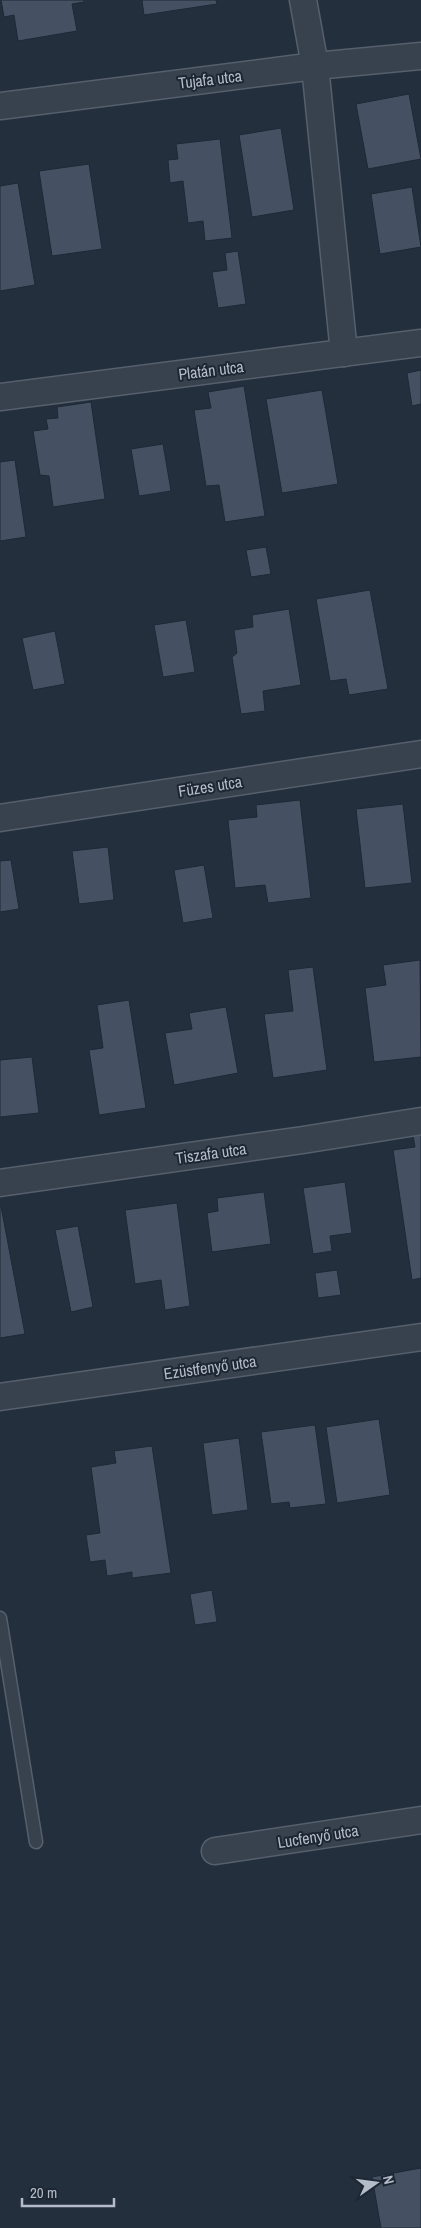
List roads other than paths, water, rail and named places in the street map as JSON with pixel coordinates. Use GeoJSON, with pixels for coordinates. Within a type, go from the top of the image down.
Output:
{"type":"FeatureCollection","features":[{"type":"Feature","properties":{"kind":"street"},"geometry":{"type":"LineString","coordinates":[[303,0],[315,66],[344,353]]}},
{"type":"Feature","properties":{"kind":"street","name":"Tujafa utca"},"geometry":{"type":"LineString","coordinates":[[0,106],[315,66],[421,56]]}},
{"type":"Feature","properties":{"kind":"street","name":"Platán utca"},"geometry":{"type":"LineString","coordinates":[[0,396],[421,343]]}},
{"type":"Feature","properties":{"kind":"street","name":"Füzes utca"},"geometry":{"type":"LineString","coordinates":[[0,818],[421,754]]}},
{"type":"Feature","properties":{"kind":"street","name":"Tiszafa utca"},"geometry":{"type":"LineString","coordinates":[[0,1183],[303,1140],[421,1121]]}},
{"type":"Feature","properties":{"kind":"street","name":"Ezüstfenyő utca"},"geometry":{"type":"LineString","coordinates":[[0,1397],[421,1337]]}},
{"type":"Feature","properties":{"kind":"street","name":"Lucfenyő utca"},"geometry":{"type":"LineString","coordinates":[[215,1851],[421,1820]]}},
{"type":"Feature","properties":{"kind":"lane"},"geometry":{"type":"LineString","coordinates":[[0,1618],[36,1842]]}}]}
